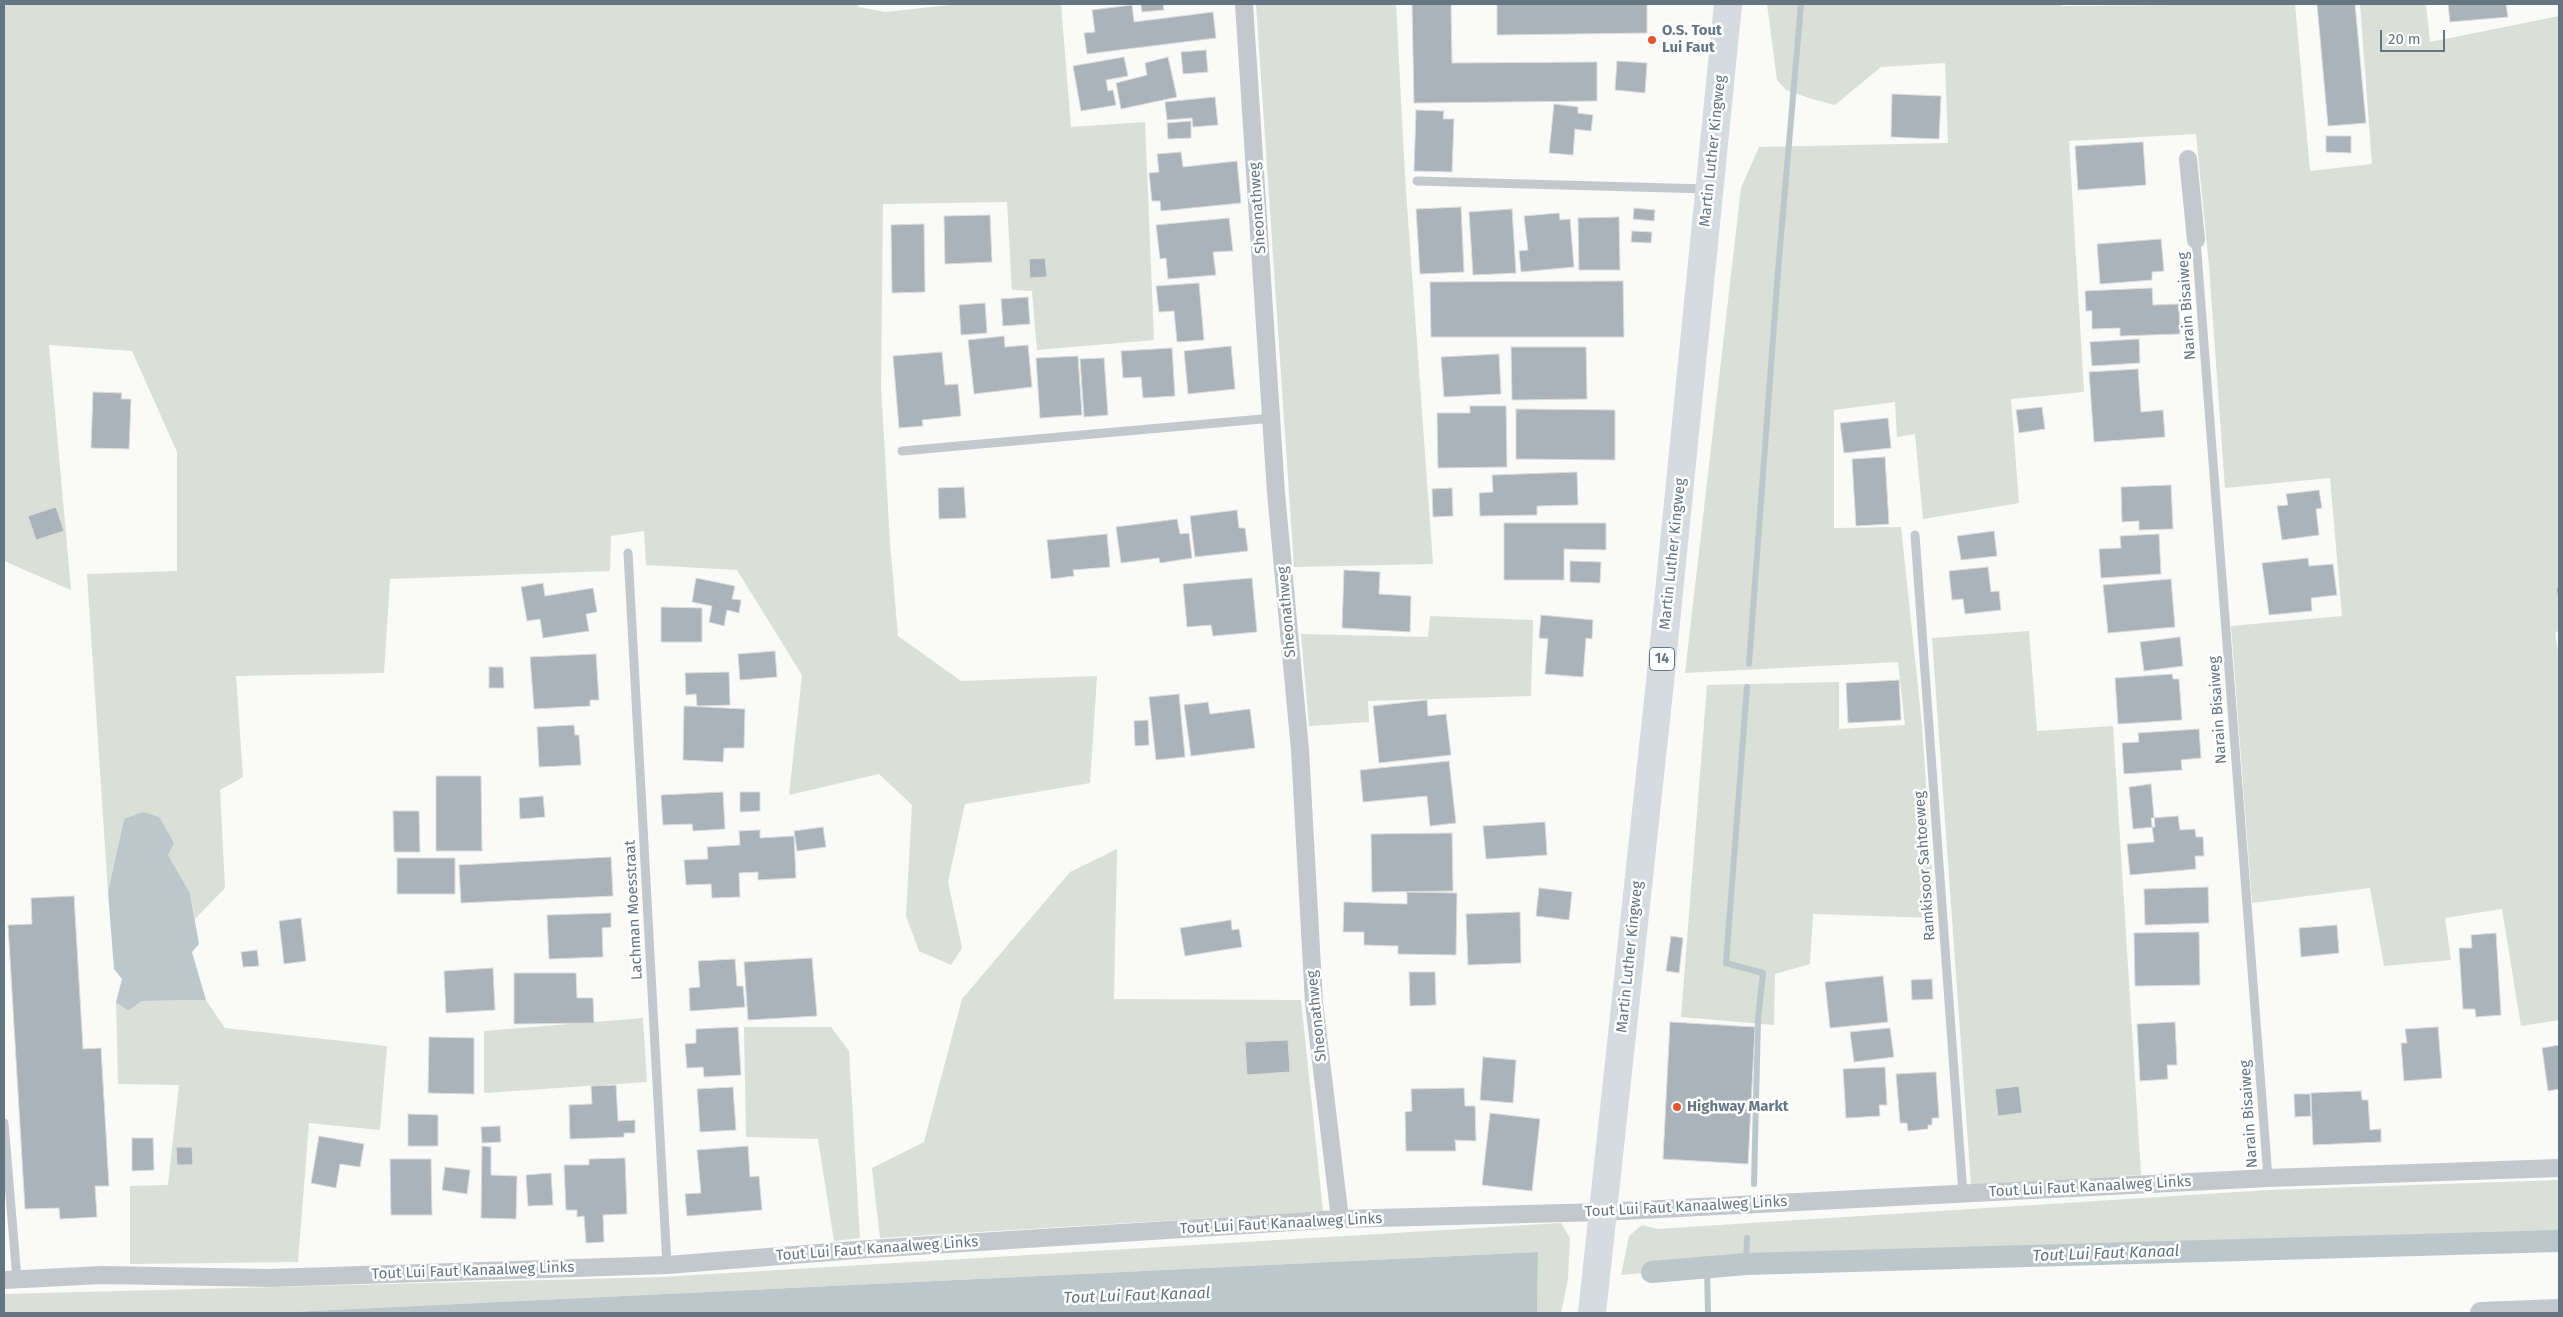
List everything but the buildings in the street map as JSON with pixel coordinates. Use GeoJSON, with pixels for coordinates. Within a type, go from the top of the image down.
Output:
{"type":"FeatureCollection","features":[{"type":"Feature","properties":{"kind":"main road","name":"Martin Luther Kingweg"},"geometry":{"type":"LineString","coordinates":[[1592,1313],[1660,682],[1728,4]]}},
{"type":"Feature","properties":{"kind":"street","name":"Sheonathweg"},"geometry":{"type":"LineString","coordinates":[[1244,4],[1273,418],[1276,493],[1300,750],[1314,1002],[1340,1220]]}},
{"type":"Feature","properties":{"kind":"street"},"geometry":{"type":"LineString","coordinates":[[2188,159],[2196,240]]}},
{"type":"Feature","properties":{"kind":"street","name":"Tout Lui Faut Kanaalweg Links"},"geometry":{"type":"LineString","coordinates":[[10,1279],[102,1275],[269,1278],[667,1265],[869,1249],[1340,1220],[1602,1212],[2268,1178],[2559,1168]]}},
{"type":"Feature","properties":{"kind":"street"},"geometry":{"type":"LineString","coordinates":[[2481,1313],[2559,1310]]}},
{"type":"Feature","properties":{"kind":"lane"},"geometry":{"type":"LineString","coordinates":[[1417,181],[1710,189]]}},
{"type":"Feature","properties":{"kind":"lane","name":"Narain Bisaiweg"},"geometry":{"type":"LineString","coordinates":[[2196,240],[2268,1178]]}},
{"type":"Feature","properties":{"kind":"lane"},"geometry":{"type":"LineString","coordinates":[[902,451],[1273,418]]}},
{"type":"Feature","properties":{"kind":"lane","name":"Ramkisoor Sahtoeweg"},"geometry":{"type":"LineString","coordinates":[[1915,535],[1963,1194]]}},
{"type":"Feature","properties":{"kind":"lane","name":"Lachman Moesstraat"},"geometry":{"type":"LineString","coordinates":[[628,553],[667,1265]]}},
{"type":"Feature","properties":{"kind":"lane"},"geometry":{"type":"LineString","coordinates":[[4,1123],[10,1279]]}},
{"type":"Feature","properties":{"kind":"shaded area"},"geometry":{"type":"Polygon","coordinates":[[[4,4],[858,4],[859,7],[885,12],[959,4],[1061,4],[1071,127],[1145,122],[1154,340],[1037,350],[1032,291],[1012,290],[1007,202],[883,204],[881,386],[890,543],[898,636],[961,681],[1097,676],[1090,783],[965,804],[948,882],[962,948],[951,965],[919,951],[906,916],[912,805],[879,774],[789,795],[802,675],[737,570],[646,565],[644,531],[611,536],[610,571],[390,579],[384,673],[236,676],[243,777],[220,790],[225,888],[195,919],[190,893],[168,855],[124,819],[108,892],[87,574],[177,571],[177,452],[132,351],[49,345],[71,590],[4,561],[4,4]]]}},
{"type":"Feature","properties":{"kind":"shaded area"},"geometry":{"type":"Polygon","coordinates":[[[1256,4],[1396,4],[1405,177],[1433,564],[1294,567],[1256,4]]]}},
{"type":"Feature","properties":{"kind":"shaded area"},"geometry":{"type":"Polygon","coordinates":[[[1767,4],[2061,4],[2062,6],[2295,4],[2310,171],[2372,164],[2360,4],[2426,4],[2430,42],[2559,16],[2559,631],[2555,632],[2559,658],[2559,1020],[2521,1026],[2502,909],[2445,918],[2451,960],[2384,966],[2370,888],[2252,903],[2231,626],[2342,616],[2330,478],[2225,488],[2209,266],[2196,134],[2069,141],[2084,392],[2011,399],[2019,503],[1923,519],[1915,434],[1897,437],[1895,402],[1834,410],[1834,528],[1901,527],[1922,725],[1935,918],[1813,914],[1810,964],[1775,974],[1774,1025],[1681,1017],[1707,685],[1839,682],[1839,729],[1905,725],[1898,662],[1685,673],[1741,188],[1759,147],[1948,143],[1945,63],[1881,67],[1835,105],[1812,99],[1786,90],[1777,80],[1767,4]]]}},
{"type":"Feature","properties":{"kind":"shaded area"},"geometry":{"type":"Polygon","coordinates":[[[1430,616],[1533,620],[1531,696],[1368,701],[1369,722],[1309,726],[1301,634],[1428,637],[1430,616]]]}},
{"type":"Feature","properties":{"kind":"shaded area"},"geometry":{"type":"Polygon","coordinates":[[[2029,631],[2037,731],[2113,726],[2141,1175],[1971,1185],[1932,638],[2029,631]]]}},
{"type":"Feature","properties":{"kind":"shaded area"},"geometry":{"type":"Polygon","coordinates":[[[1117,849],[1114,999],[1301,1000],[1323,1211],[880,1238],[872,1168],[924,1142],[962,999],[1070,872],[1117,849]]]}},
{"type":"Feature","properties":{"kind":"shaded area"},"geometry":{"type":"Polygon","coordinates":[[[206,1000],[225,1028],[387,1046],[380,1130],[309,1123],[298,1262],[130,1264],[130,1186],[168,1185],[179,1085],[118,1084],[116,1002],[128,1011],[142,1001],[206,1000]]]}},
{"type":"Feature","properties":{"kind":"shaded area"},"geometry":{"type":"Polygon","coordinates":[[[643,1018],[647,1082],[484,1093],[484,1031],[643,1018]]]}},
{"type":"Feature","properties":{"kind":"shaded area"},"geometry":{"type":"Polygon","coordinates":[[[744,1027],[831,1027],[849,1051],[860,1238],[834,1241],[818,1139],[746,1137],[744,1027]]]}},
{"type":"Feature","properties":{"kind":"shaded area"},"geometry":{"type":"Polygon","coordinates":[[[2559,1180],[2559,1241],[1746,1264],[1621,1275],[1629,1236],[1642,1225],[1657,1229],[2269,1190],[2559,1180]]]}},
{"type":"Feature","properties":{"kind":"shaded area"},"geometry":{"type":"Polygon","coordinates":[[[1561,1223],[1570,1238],[1568,1279],[1561,1313],[1513,1313],[1537,1312],[1538,1252],[270,1313],[4,1313],[4,1294],[662,1277],[1561,1223]]]}},
{"type":"Feature","properties":{"kind":"water"},"geometry":{"type":"Polygon","coordinates":[[[143,812],[159,817],[174,843],[168,855],[190,893],[199,944],[192,952],[206,1000],[142,1001],[128,1011],[116,1002],[122,979],[114,969],[108,892],[124,819],[143,812]]]}},
{"type":"Feature","properties":{"kind":"water"},"geometry":{"type":"Polygon","coordinates":[[[1538,1252],[1537,1312],[270,1313],[1538,1252]]]}},
{"type":"Feature","properties":{"kind":"waterway"},"geometry":{"type":"LineString","coordinates":[[1749,664],[1778,271],[1801,4]]}},
{"type":"Feature","properties":{"kind":"waterway"},"geometry":{"type":"LineString","coordinates":[[1747,687],[1726,963],[1763,973],[1758,1019],[1754,1184]]}},
{"type":"Feature","properties":{"kind":"waterway"},"geometry":{"type":"LineString","coordinates":[[1746,1264],[1747,1238]]}},
{"type":"Feature","properties":{"kind":"waterway","name":"Tout Lui Faut Kanaal"},"geometry":{"type":"LineString","coordinates":[[1652,1272],[1746,1264],[2559,1241]]}},
{"type":"Feature","properties":{"kind":"waterway"},"geometry":{"type":"LineString","coordinates":[[1707,1268],[1708,1313]]}},
{"type":"Feature","properties":{"kind":"place","name":"O.S. Tout Lui Faut"},"geometry":{"type":"Point","coordinates":[1652,40]}},
{"type":"Feature","properties":{"kind":"place","name":"Highway Markt"},"geometry":{"type":"Point","coordinates":[1677,1107]}}]}
